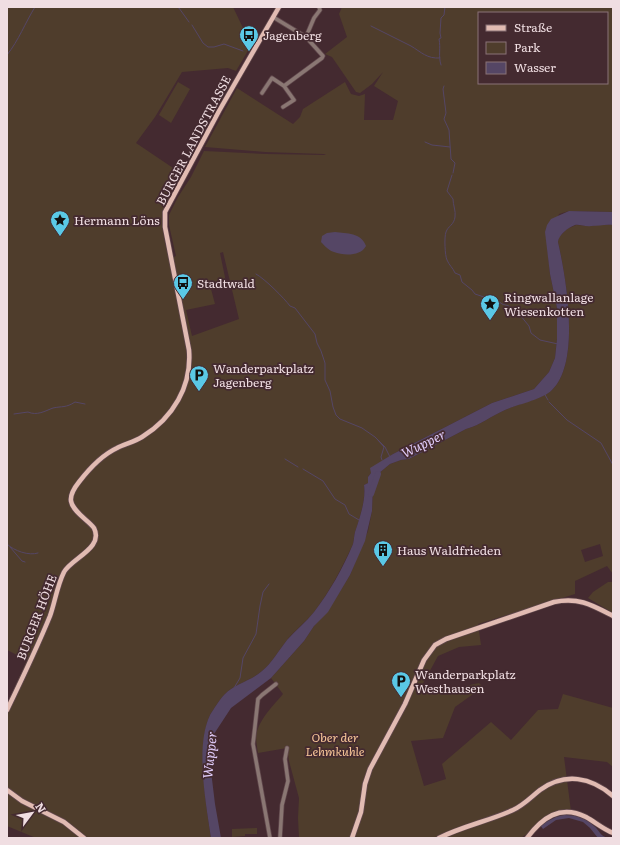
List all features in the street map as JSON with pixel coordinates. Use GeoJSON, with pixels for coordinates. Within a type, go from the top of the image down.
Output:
{"type":"FeatureCollection","features":[{"type":"Feature","properties":{"kind":"main road","name":"BURGER LANDSTRASSE"},"geometry":{"type":"LineString","coordinates":[[185,386],[188,372],[189,350],[165,227],[165,214],[222,105],[279,7]]}},
{"type":"Feature","properties":{"kind":"main road","name":"BURGER HÖHE"},"geometry":{"type":"LineString","coordinates":[[7,710],[48,622],[64,572],[92,546],[96,540],[96,532],[93,527],[72,504],[71,497],[73,491],[89,470],[106,454],[140,438],[157,425],[177,402],[185,386]]}},
{"type":"Feature","properties":{"kind":"main road"},"geometry":{"type":"LineString","coordinates":[[352,838],[361,812],[365,784],[370,769],[405,704],[424,660],[432,648],[440,641],[563,600],[573,599],[583,601],[613,616]]}},
{"type":"Feature","properties":{"kind":"main road"},"geometry":{"type":"LineString","coordinates":[[439,838],[455,830],[512,811],[521,806],[541,789],[558,781],[572,778],[588,781],[604,788],[613,796]]}},
{"type":"Feature","properties":{"kind":"main road"},"geometry":{"type":"LineString","coordinates":[[7,790],[22,800],[59,819],[84,838]]}},
{"type":"Feature","properties":{"kind":"main road"},"geometry":{"type":"LineString","coordinates":[[527,838],[543,820],[554,815],[564,813],[572,813],[583,816],[613,833]]}},
{"type":"Feature","properties":{"kind":"street"},"geometry":{"type":"LineString","coordinates":[[306,37],[314,18],[320,10],[319,7]]}},
{"type":"Feature","properties":{"kind":"street"},"geometry":{"type":"LineString","coordinates":[[273,17],[306,37],[323,57],[284,86]]}},
{"type":"Feature","properties":{"kind":"street"},"geometry":{"type":"LineString","coordinates":[[262,93],[272,78],[284,86],[294,100],[283,107]]}},
{"type":"Feature","properties":{"kind":"street"},"geometry":{"type":"LineString","coordinates":[[270,838],[253,738],[258,699],[276,684]]}},
{"type":"Feature","properties":{"kind":"street"},"geometry":{"type":"LineString","coordinates":[[280,838],[282,805],[288,781],[284,759],[288,748]]}},
{"type":"Feature","properties":{"kind":"green space"},"geometry":{"type":"Polygon","coordinates":[[[7,7],[233,7],[243,28],[253,42],[236,71],[228,68],[182,72],[155,117],[136,143],[182,174],[168,200],[163,221],[169,259],[176,256],[169,225],[169,215],[204,151],[326,155],[205,147],[237,88],[293,124],[300,117],[303,109],[345,82],[351,94],[359,96],[365,94],[364,120],[393,120],[398,101],[374,86],[383,72],[372,84],[360,93],[356,92],[332,57],[325,54],[347,37],[339,14],[342,7],[613,7],[613,212],[569,211],[559,214],[547,244],[550,274],[557,308],[557,339],[555,358],[549,372],[534,389],[492,403],[393,454],[368,477],[368,483],[364,485],[361,514],[353,544],[340,571],[325,596],[308,619],[290,636],[266,668],[228,691],[220,699],[210,715],[204,743],[203,776],[211,838],[36,838],[7,826],[7,704],[27,660],[7,650],[7,7]],[[223,252],[220,253],[226,282],[216,284],[211,289],[215,304],[186,310],[192,336],[239,319],[223,252]]]}},
{"type":"Feature","properties":{"kind":"green space"},"geometry":{"type":"Polygon","coordinates":[[[178,82],[190,89],[171,123],[159,115],[178,82]]]}},
{"type":"Feature","properties":{"kind":"green space","name":"Ober der Lehmkuhle"},"geometry":{"type":"Polygon","coordinates":[[[598,224],[613,225],[613,574],[607,566],[575,581],[575,594],[478,624],[481,645],[459,647],[438,656],[421,687],[436,692],[479,683],[483,687],[455,707],[443,738],[411,741],[424,786],[446,779],[442,764],[491,722],[511,740],[538,710],[558,709],[563,694],[613,708],[613,767],[607,762],[564,757],[571,811],[556,813],[545,817],[527,836],[525,835],[521,838],[299,838],[299,798],[287,748],[258,753],[256,742],[257,731],[262,720],[283,694],[271,678],[304,641],[314,626],[331,606],[350,575],[368,531],[372,511],[373,486],[378,474],[390,464],[409,459],[500,412],[536,399],[552,390],[561,377],[566,360],[569,340],[569,319],[565,276],[558,242],[559,237],[567,229],[576,225],[592,226],[598,224]],[[600,544],[581,550],[585,562],[603,556],[600,544]]]}},
{"type":"Feature","properties":{"kind":"green space"},"geometry":{"type":"Polygon","coordinates":[[[608,582],[613,582],[613,613],[588,598],[593,592],[608,582]]]}},
{"type":"Feature","properties":{"kind":"green space"},"geometry":{"type":"Polygon","coordinates":[[[257,828],[257,834],[245,834],[245,836],[232,837],[232,829],[257,828]]]}},
{"type":"Feature","properties":{"kind":"water"},"geometry":{"type":"Polygon","coordinates":[[[569,211],[613,212],[613,225],[575,225],[560,236],[558,242],[565,276],[569,319],[569,340],[566,360],[561,377],[552,390],[548,393],[530,402],[500,412],[409,459],[390,464],[378,474],[373,486],[372,511],[365,541],[350,575],[328,612],[314,626],[304,641],[271,678],[231,708],[214,734],[211,771],[221,838],[211,838],[202,759],[203,743],[210,715],[220,699],[228,691],[266,668],[287,640],[314,612],[331,588],[353,544],[361,514],[364,485],[368,483],[368,477],[371,473],[370,468],[393,454],[492,403],[534,389],[549,372],[555,358],[557,339],[557,308],[550,274],[545,232],[551,219],[569,211]]]}},
{"type":"Feature","properties":{"kind":"water"},"geometry":{"type":"Polygon","coordinates":[[[335,232],[353,234],[361,238],[366,246],[360,252],[352,254],[343,254],[332,251],[321,242],[322,236],[327,233],[335,232]]]}},
{"type":"Feature","properties":{"kind":"water"},"geometry":{"type":"Polygon","coordinates":[[[564,815],[576,816],[584,819],[591,823],[603,836],[608,838],[598,838],[583,822],[569,818],[556,820],[543,829],[540,825],[556,817],[564,815]]]}},
{"type":"Feature","properties":{"kind":"waterway"},"geometry":{"type":"LineString","coordinates":[[7,55],[35,7]]}},
{"type":"Feature","properties":{"kind":"waterway"},"geometry":{"type":"LineString","coordinates":[[176,7],[179,8],[189,22]]}},
{"type":"Feature","properties":{"kind":"waterway"},"geometry":{"type":"LineString","coordinates":[[441,65],[439,39],[441,38],[441,18],[444,15],[445,7]]}},
{"type":"Feature","properties":{"kind":"waterway"},"geometry":{"type":"LineString","coordinates":[[192,25],[203,43],[208,47],[224,44],[243,51]]}},
{"type":"Feature","properties":{"kind":"waterway"},"geometry":{"type":"LineString","coordinates":[[371,26],[411,46],[421,53],[431,57],[440,58]]}},
{"type":"Feature","properties":{"kind":"waterway"},"geometry":{"type":"LineString","coordinates":[[444,86],[443,89],[446,113],[444,119],[449,130],[451,159],[455,163],[453,173]]}},
{"type":"Feature","properties":{"kind":"waterway"},"geometry":{"type":"LineString","coordinates":[[425,142],[432,145],[450,147]]}},
{"type":"Feature","properties":{"kind":"waterway"},"geometry":{"type":"LineString","coordinates":[[452,175],[447,191],[453,199],[455,217],[445,234],[445,246],[447,260],[453,270],[455,273],[460,275],[462,282],[475,294],[487,298],[490,301],[497,300],[502,304],[509,306],[520,315],[529,326],[531,333],[540,340],[558,344]]}},
{"type":"Feature","properties":{"kind":"waterway"},"geometry":{"type":"LineString","coordinates":[[256,274],[274,289],[290,306],[295,308],[315,334],[325,363],[325,380],[330,391],[336,415],[340,419],[362,428],[375,437],[385,447],[390,457]]}},
{"type":"Feature","properties":{"kind":"waterway"},"geometry":{"type":"LineString","coordinates":[[544,393],[548,400]]}},
{"type":"Feature","properties":{"kind":"waterway"},"geometry":{"type":"LineString","coordinates":[[14,414],[44,412],[75,402],[85,404]]}},
{"type":"Feature","properties":{"kind":"waterway"},"geometry":{"type":"LineString","coordinates":[[549,402],[567,420],[601,443],[613,465]]}},
{"type":"Feature","properties":{"kind":"waterway"},"geometry":{"type":"LineString","coordinates":[[377,439],[384,447],[381,457],[382,460]]}},
{"type":"Feature","properties":{"kind":"waterway"},"geometry":{"type":"LineString","coordinates":[[285,459],[298,467]]}},
{"type":"Feature","properties":{"kind":"waterway"},"geometry":{"type":"LineString","coordinates":[[303,469],[323,481],[335,499],[345,505],[349,514],[359,520]]}},
{"type":"Feature","properties":{"kind":"waterway","name":"Wupper"},"geometry":{"type":"LineString","coordinates":[[371,494],[378,474]]}},
{"type":"Feature","properties":{"kind":"waterway"},"geometry":{"type":"LineString","coordinates":[[7,544],[22,552],[30,554],[38,553]]}},
{"type":"Feature","properties":{"kind":"waterway"},"geometry":{"type":"LineString","coordinates":[[10,547],[22,561],[25,562]]}},
{"type":"Feature","properties":{"kind":"waterway"},"geometry":{"type":"LineString","coordinates":[[234,688],[240,678],[243,658],[256,634],[263,592],[269,584]]}},
{"type":"Feature","properties":{"kind":"place","name":"Jagenberg"},"geometry":{"type":"Point","coordinates":[249,52]}},
{"type":"Feature","properties":{"kind":"place","name":"Hermann Löns"},"geometry":{"type":"Point","coordinates":[60,237]}},
{"type":"Feature","properties":{"kind":"place","name":"Stadtwald"},"geometry":{"type":"Point","coordinates":[183,300]}},
{"type":"Feature","properties":{"kind":"place","name":"Ringwallanlage Wiesenkotten"},"geometry":{"type":"Point","coordinates":[490,321]}},
{"type":"Feature","properties":{"kind":"place","name":"Wanderparkplatz Jagenberg"},"geometry":{"type":"Point","coordinates":[199,392]}},
{"type":"Feature","properties":{"kind":"place","name":"Haus Waldfrieden"},"geometry":{"type":"Point","coordinates":[383,567]}},
{"type":"Feature","properties":{"kind":"place","name":"Wanderparkplatz Westhausen"},"geometry":{"type":"Point","coordinates":[401,698]}}]}
